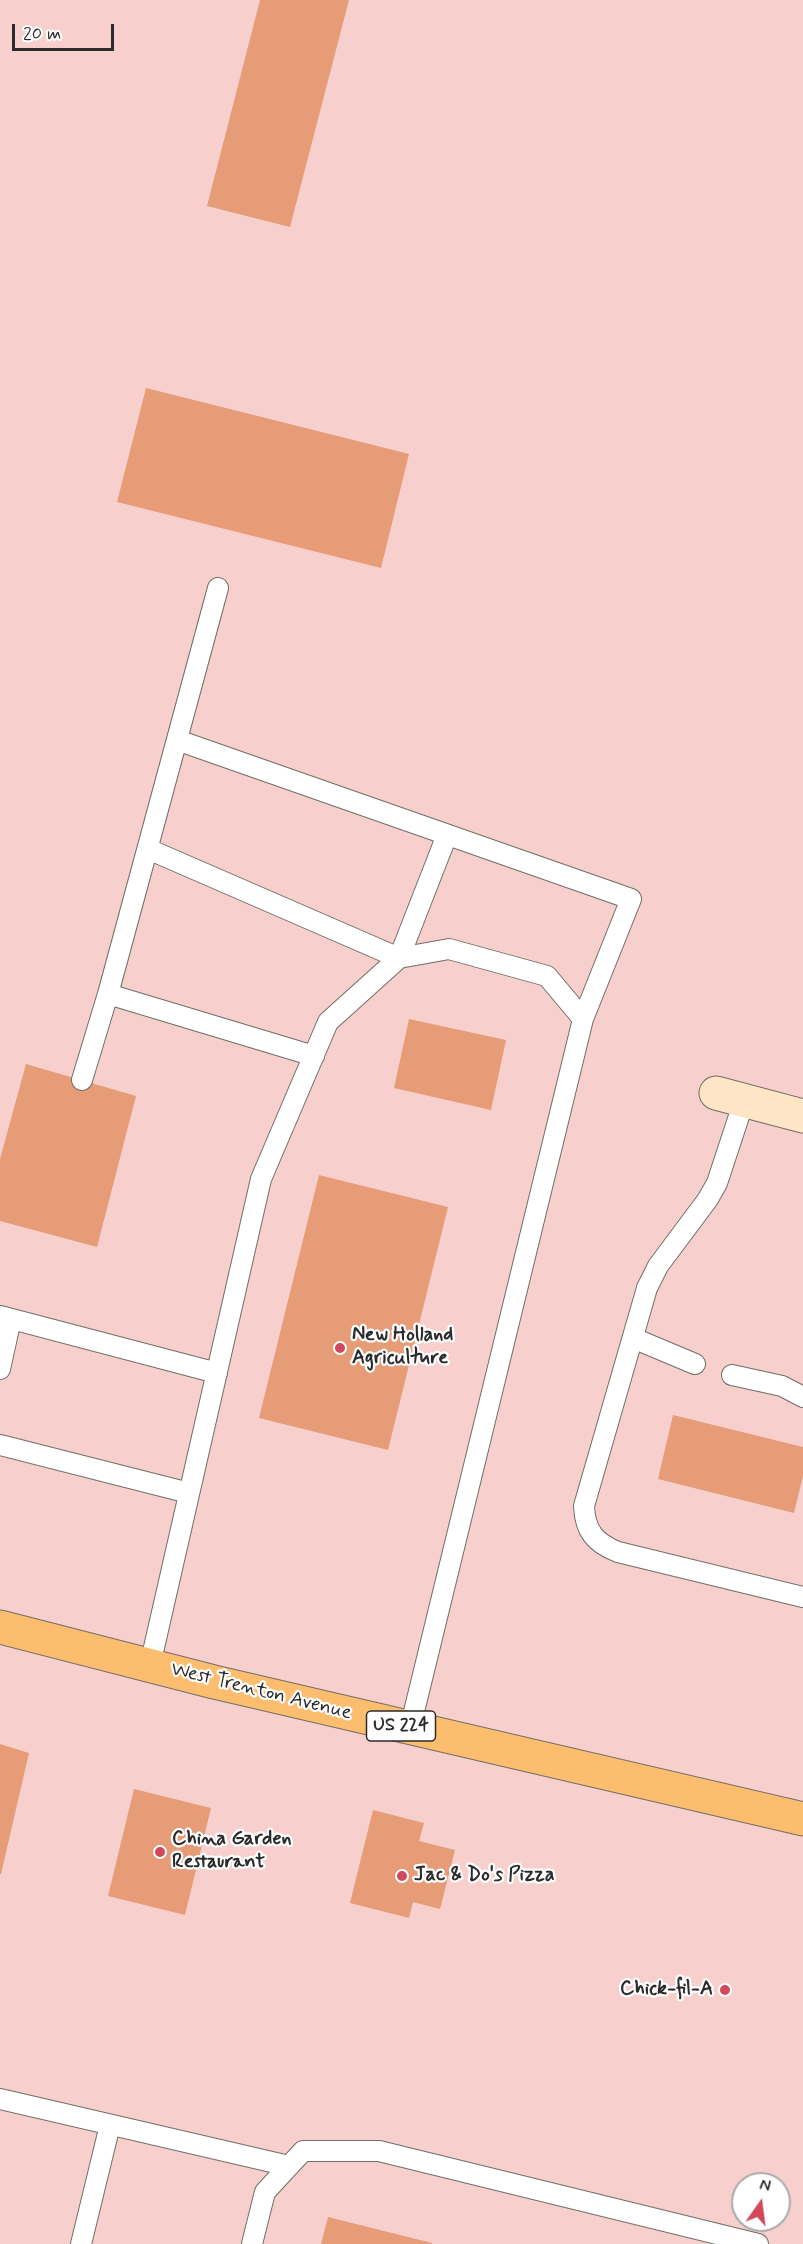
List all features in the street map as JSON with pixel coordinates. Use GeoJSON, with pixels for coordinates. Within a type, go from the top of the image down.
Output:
{"type":"FeatureCollection","features":[{"type":"Feature","properties":{"kind":"main road","name":"West Trenton Avenue"},"geometry":{"type":"LineString","coordinates":[[0,1627],[410,1728],[803,1819]]}},
{"type":"Feature","properties":{"kind":"street"},"geometry":{"type":"LineString","coordinates":[[730,1097],[803,1116]]}},
{"type":"Feature","properties":{"kind":"lane"},"geometry":{"type":"LineString","coordinates":[[82,1080],[108,994],[218,588]]}},
{"type":"Feature","properties":{"kind":"lane"},"geometry":{"type":"LineString","coordinates":[[177,740],[631,899],[583,1018],[410,1728]]}},
{"type":"Feature","properties":{"kind":"lane"},"geometry":{"type":"LineString","coordinates":[[150,1665],[261,1179],[328,1022],[399,958],[447,835]]}},
{"type":"Feature","properties":{"kind":"lane"},"geometry":{"type":"LineString","coordinates":[[148,849],[399,958],[449,949],[547,976],[583,1018]]}},
{"type":"Feature","properties":{"kind":"lane"},"geometry":{"type":"LineString","coordinates":[[108,994],[314,1056]]}},
{"type":"Feature","properties":{"kind":"lane"},"geometry":{"type":"LineString","coordinates":[[730,1097],[717,1183],[708,1199],[658,1266],[647,1288],[584,1506],[585,1521],[600,1545],[618,1552],[803,1597]]}},
{"type":"Feature","properties":{"kind":"lane"},"geometry":{"type":"LineString","coordinates":[[0,1369],[6,1317],[217,1373]]}},
{"type":"Feature","properties":{"kind":"lane"},"geometry":{"type":"LineString","coordinates":[[633,1338],[695,1364]]}},
{"type":"Feature","properties":{"kind":"lane"},"geometry":{"type":"LineString","coordinates":[[732,1375],[782,1386],[803,1398]]}},
{"type":"Feature","properties":{"kind":"lane"},"geometry":{"type":"LineString","coordinates":[[0,1445],[189,1493]]}},
{"type":"Feature","properties":{"kind":"lane"},"geometry":{"type":"LineString","coordinates":[[0,2098],[289,2166]]}},
{"type":"Feature","properties":{"kind":"lane"},"geometry":{"type":"LineString","coordinates":[[81,2244],[110,2125]]}},
{"type":"Feature","properties":{"kind":"lane"},"geometry":{"type":"LineString","coordinates":[[252,2244],[265,2192],[303,2151],[379,2151],[758,2244]]}},
{"type":"Feature","properties":{"kind":"shaded area"},"geometry":{"type":"Polygon","coordinates":[[[0,0],[803,0],[803,2244],[0,2244],[0,0]]]}},
{"type":"Feature","properties":{"kind":"building"},"geometry":{"type":"Polygon","coordinates":[[[260,0],[349,0],[290,227],[207,206],[260,0]]]}},
{"type":"Feature","properties":{"kind":"building"},"geometry":{"type":"Polygon","coordinates":[[[146,388],[409,454],[381,568],[117,502],[146,388]]]}},
{"type":"Feature","properties":{"kind":"building"},"geometry":{"type":"Polygon","coordinates":[[[409,1019],[506,1040],[491,1110],[394,1088],[409,1019]]]}},
{"type":"Feature","properties":{"kind":"building"},"geometry":{"type":"Polygon","coordinates":[[[26,1064],[136,1096],[97,1247],[0,1221],[0,1159],[26,1064]]]}},
{"type":"Feature","properties":{"kind":"building"},"geometry":{"type":"Polygon","coordinates":[[[319,1175],[448,1207],[388,1450],[259,1418],[319,1175]]]}},
{"type":"Feature","properties":{"kind":"building"},"geometry":{"type":"Polygon","coordinates":[[[673,1415],[803,1447],[803,1476],[794,1513],[658,1479],[673,1415]]]}},
{"type":"Feature","properties":{"kind":"building"},"geometry":{"type":"Polygon","coordinates":[[[0,1744],[29,1753],[1,1874],[0,1874],[0,1744]]]}},
{"type":"Feature","properties":{"kind":"building","name":"China Garden Restaurant"},"geometry":{"type":"Polygon","coordinates":[[[134,1789],[211,1808],[185,1915],[108,1896],[134,1789]]]}},
{"type":"Feature","properties":{"kind":"building","name":"Jac & Do's Pizza"},"geometry":{"type":"Polygon","coordinates":[[[373,1810],[424,1823],[419,1841],[455,1850],[440,1909],[413,1902],[409,1918],[350,1903],[373,1810]]]}},
{"type":"Feature","properties":{"kind":"building"},"geometry":{"type":"Polygon","coordinates":[[[328,2217],[432,2243],[432,2244],[321,2244],[328,2217]]]}},
{"type":"Feature","properties":{"kind":"place","name":"New Holland Agriculture"},"geometry":{"type":"Point","coordinates":[340,1348]}},
{"type":"Feature","properties":{"kind":"place","name":"China Garden Restaurant"},"geometry":{"type":"Point","coordinates":[160,1852]}},
{"type":"Feature","properties":{"kind":"place","name":"Jac & Do's Pizza"},"geometry":{"type":"Point","coordinates":[402,1876]}},
{"type":"Feature","properties":{"kind":"place","name":"Chick-fil-A"},"geometry":{"type":"Point","coordinates":[725,1990]}}]}
